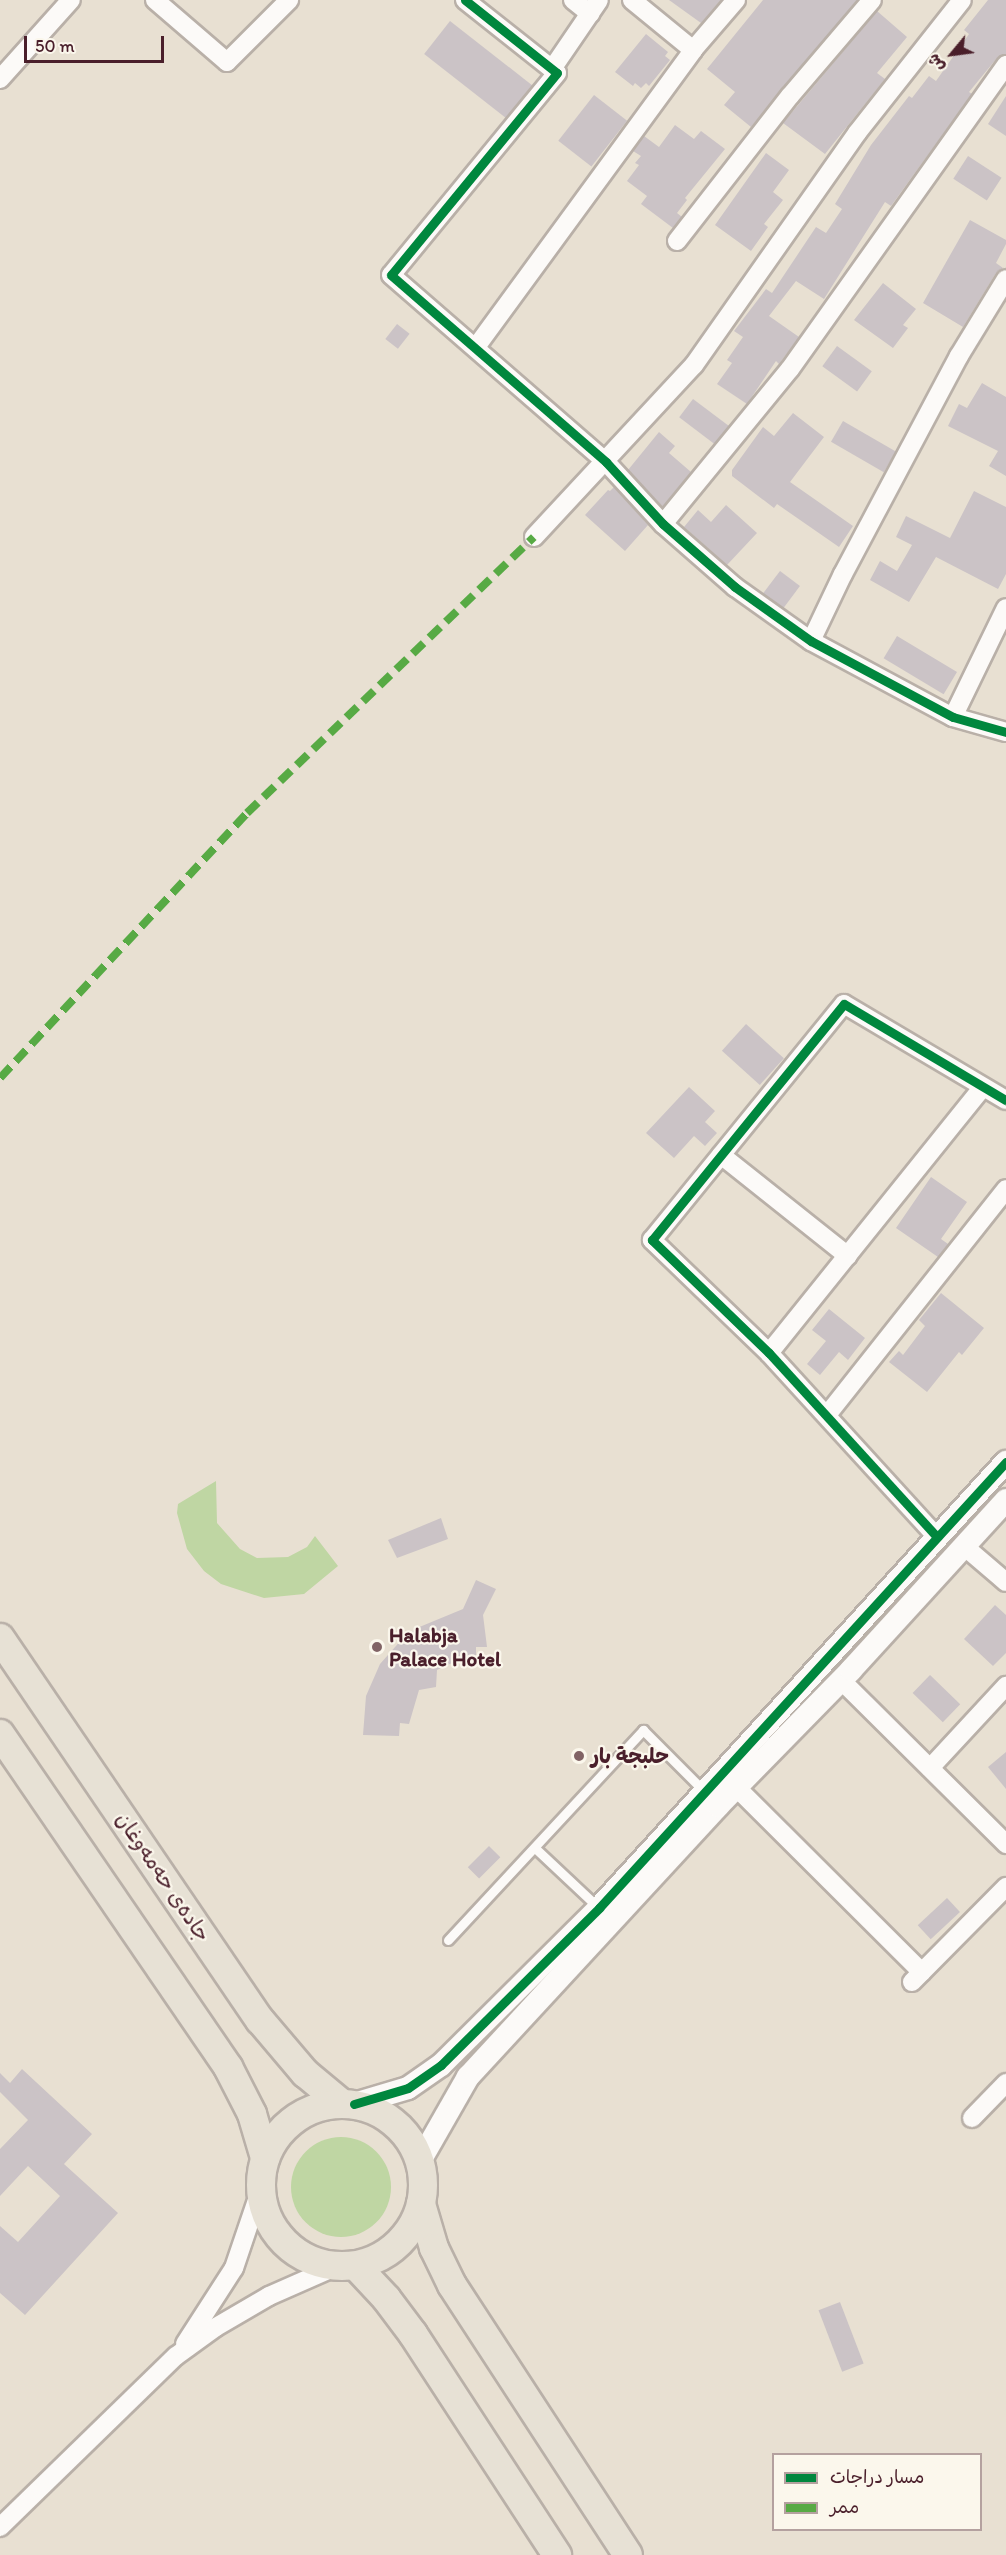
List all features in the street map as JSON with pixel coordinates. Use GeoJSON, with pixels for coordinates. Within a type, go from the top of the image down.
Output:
{"type":"FeatureCollection","features":[{"type":"Feature","properties":{"kind":"main road","name":"جادەی حەمەوغان"},"geometry":{"type":"LineString","coordinates":[[0,1638],[260,2020],[305,2073],[348,2104]]}},
{"type":"Feature","properties":{"kind":"main road"},"geometry":{"type":"LineString","coordinates":[[0,1734],[228,2067],[252,2115],[265,2158]]}},
{"type":"Feature","properties":{"kind":"main road"},"geometry":{"type":"LineString","coordinates":[[348,2104],[376,2111],[395,2124],[410,2141],[420,2161],[423,2183],[421,2204],[413,2226],[398,2245],[379,2259],[346,2267],[313,2262],[292,2251],[276,2234],[265,2214],[260,2191],[265,2158],[276,2136],[295,2118],[317,2107],[348,2104]]}},
{"type":"Feature","properties":{"kind":"main road"},"geometry":{"type":"LineString","coordinates":[[421,2204],[434,2248],[452,2286],[628,2555]]}},
{"type":"Feature","properties":{"kind":"main road"},"geometry":{"type":"LineString","coordinates":[[346,2267],[386,2298],[413,2334],[557,2555]]}},
{"type":"Feature","properties":{"kind":"street"},"geometry":{"type":"LineString","coordinates":[[0,79],[71,0]]}},
{"type":"Feature","properties":{"kind":"street"},"geometry":{"type":"LineString","coordinates":[[154,0],[227,62],[289,0]]}},
{"type":"Feature","properties":{"kind":"street"},"geometry":{"type":"LineString","coordinates":[[465,0],[557,73],[391,274],[606,462],[663,524],[735,587],[811,641],[953,717],[1006,732]]}},
{"type":"Feature","properties":{"kind":"street"},"geometry":{"type":"LineString","coordinates":[[552,69],[594,7],[573,0]]}},
{"type":"Feature","properties":{"kind":"street"},"geometry":{"type":"LineString","coordinates":[[632,0],[693,50]]}},
{"type":"Feature","properties":{"kind":"street"},"geometry":{"type":"LineString","coordinates":[[476,347],[693,50],[736,0]]}},
{"type":"Feature","properties":{"kind":"street"},"geometry":{"type":"LineString","coordinates":[[677,242],[790,96],[873,0]]}},
{"type":"Feature","properties":{"kind":"street"},"geometry":{"type":"LineString","coordinates":[[534,537],[694,365],[857,133],[962,0]]}},
{"type":"Feature","properties":{"kind":"street"},"geometry":{"type":"LineString","coordinates":[[663,524],[790,369],[1006,65]]}},
{"type":"Feature","properties":{"kind":"street"},"geometry":{"type":"LineString","coordinates":[[811,641],[843,574],[959,356],[1006,279]]}},
{"type":"Feature","properties":{"kind":"street"},"geometry":{"type":"LineString","coordinates":[[953,717],[1001,630],[1006,608]]}},
{"type":"Feature","properties":{"kind":"street"},"geometry":{"type":"LineString","coordinates":[[937,1537],[769,1353],[652,1240],[844,1004],[1006,1100]]}},
{"type":"Feature","properties":{"kind":"street"},"geometry":{"type":"LineString","coordinates":[[769,1353],[983,1087]]}},
{"type":"Feature","properties":{"kind":"street"},"geometry":{"type":"LineString","coordinates":[[722,1155],[848,1256]]}},
{"type":"Feature","properties":{"kind":"street"},"geometry":{"type":"LineString","coordinates":[[827,1415],[1006,1189]]}},
{"type":"Feature","properties":{"kind":"street"},"geometry":{"type":"LineString","coordinates":[[420,2161],[468,2077],[606,1914],[729,1780],[937,1537],[1006,1462]]}},
{"type":"Feature","properties":{"kind":"street"},"geometry":{"type":"LineString","coordinates":[[729,1780],[841,1680],[1006,1500]]}},
{"type":"Feature","properties":{"kind":"street"},"geometry":{"type":"LineString","coordinates":[[964,1546],[1006,1582]]}},
{"type":"Feature","properties":{"kind":"street"},"geometry":{"type":"LineString","coordinates":[[841,1680],[1006,1844]]}},
{"type":"Feature","properties":{"kind":"street"},"geometry":{"type":"LineString","coordinates":[[930,1768],[1006,1686]]}},
{"type":"Feature","properties":{"kind":"street"},"geometry":{"type":"LineString","coordinates":[[729,1780],[917,1977],[1006,1887]]}},
{"type":"Feature","properties":{"kind":"street"},"geometry":{"type":"LineString","coordinates":[[348,2104],[408,2088],[426,2078],[606,1914]]}},
{"type":"Feature","properties":{"kind":"street"},"geometry":{"type":"LineString","coordinates":[[972,2118],[1006,2083]]}},
{"type":"Feature","properties":{"kind":"street"},"geometry":{"type":"LineString","coordinates":[[176,2356],[234,2268],[260,2191]]}},
{"type":"Feature","properties":{"kind":"street"},"geometry":{"type":"LineString","coordinates":[[0,2527],[176,2356],[216,2327],[269,2296],[346,2267]]}},
{"type":"Feature","properties":{"kind":"lane"},"geometry":{"type":"LineString","coordinates":[[448,1940],[643,1730],[711,1799]]}},
{"type":"Feature","properties":{"kind":"lane"},"geometry":{"type":"LineString","coordinates":[[535,1848],[606,1914]]}},
{"type":"Feature","properties":{"kind":"green space"},"geometry":{"type":"Polygon","coordinates":[[[216,1481],[217,1523],[240,1549],[257,1558],[288,1557],[307,1547],[315,1536],[338,1566],[304,1594],[264,1598],[221,1584],[204,1571],[187,1549],[177,1513],[178,1504],[216,1481]]]}},
{"type":"Feature","properties":{"kind":"green space"},"geometry":{"type":"Polygon","coordinates":[[[341,2137],[369,2145],[383,2159],[391,2187],[383,2215],[369,2229],[341,2237],[313,2229],[299,2215],[291,2187],[299,2159],[313,2145],[341,2137]]]}},
{"type":"Feature","properties":{"kind":"building"},"geometry":{"type":"Polygon","coordinates":[[[669,0],[721,0],[701,23],[669,0]]]}},
{"type":"Feature","properties":{"kind":"building"},"geometry":{"type":"Polygon","coordinates":[[[763,0],[857,0],[751,127],[724,105],[735,92],[707,69],[763,0]]]}},
{"type":"Feature","properties":{"kind":"building"},"geometry":{"type":"Polygon","coordinates":[[[988,0],[1006,0],[1006,54],[997,58],[969,92],[972,94],[891,206],[885,202],[824,299],[796,281],[769,316],[799,337],[779,364],[776,361],[747,404],[717,384],[732,363],[727,360],[743,337],[734,331],[766,289],[772,293],[816,227],[826,233],[842,209],[835,204],[871,145],[909,96],[912,98],[929,76],[936,81],[969,34],[964,30],[988,0]]]}},
{"type":"Feature","properties":{"kind":"building"},"geometry":{"type":"Polygon","coordinates":[[[877,11],[907,37],[877,73],[885,79],[825,154],[783,123],[877,11]]]}},
{"type":"Feature","properties":{"kind":"building"},"geometry":{"type":"Polygon","coordinates":[[[450,21],[533,86],[507,119],[424,54],[450,21]]]}},
{"type":"Feature","properties":{"kind":"building"},"geometry":{"type":"Polygon","coordinates":[[[646,34],[668,52],[665,56],[670,60],[649,86],[646,83],[641,88],[635,83],[633,86],[615,72],[646,34]]]}},
{"type":"Feature","properties":{"kind":"building"},"geometry":{"type":"Polygon","coordinates":[[[594,95],[627,121],[591,167],[558,141],[594,95]]]}},
{"type":"Feature","properties":{"kind":"building"},"geometry":{"type":"Polygon","coordinates":[[[1006,96],[1006,136],[988,124],[1006,96]]]}},
{"type":"Feature","properties":{"kind":"building"},"geometry":{"type":"Polygon","coordinates":[[[675,125],[694,139],[701,131],[725,149],[685,198],[687,200],[677,213],[682,217],[673,228],[641,204],[647,196],[627,181],[639,165],[635,163],[641,156],[633,151],[644,136],[659,147],[675,125]]]}},
{"type":"Feature","properties":{"kind":"building"},"geometry":{"type":"Polygon","coordinates":[[[766,153],[789,170],[773,192],[783,200],[764,224],[768,227],[751,251],[715,225],[766,153]]]}},
{"type":"Feature","properties":{"kind":"building"},"geometry":{"type":"Polygon","coordinates":[[[968,156],[1002,178],[987,200],[953,179],[968,156]]]}},
{"type":"Feature","properties":{"kind":"building"},"geometry":{"type":"Polygon","coordinates":[[[970,220],[1006,240],[1006,244],[996,263],[1003,268],[996,273],[963,327],[923,303],[970,220]]]}},
{"type":"Feature","properties":{"kind":"building"},"geometry":{"type":"Polygon","coordinates":[[[883,283],[916,309],[903,325],[908,328],[893,348],[854,320],[883,283]]]}},
{"type":"Feature","properties":{"kind":"building"},"geometry":{"type":"Polygon","coordinates":[[[397,324],[410,334],[398,349],[385,339],[397,324]]]}},
{"type":"Feature","properties":{"kind":"building"},"geometry":{"type":"Polygon","coordinates":[[[837,346],[872,371],[857,392],[822,366],[837,346]]]}},
{"type":"Feature","properties":{"kind":"building"},"geometry":{"type":"Polygon","coordinates":[[[982,383],[1006,397],[1006,476],[989,466],[998,451],[948,426],[959,404],[967,408],[982,383]]]}},
{"type":"Feature","properties":{"kind":"building"},"geometry":{"type":"Polygon","coordinates":[[[693,399],[729,426],[715,444],[679,417],[693,399]]]}},
{"type":"Feature","properties":{"kind":"building"},"geometry":{"type":"Polygon","coordinates":[[[793,413],[824,437],[790,482],[853,526],[839,547],[777,504],[774,508],[732,476],[732,470],[763,427],[774,436],[793,413]]]}},
{"type":"Feature","properties":{"kind":"building"},"geometry":{"type":"Polygon","coordinates":[[[843,421],[896,452],[884,472],[831,442],[843,421]]]}},
{"type":"Feature","properties":{"kind":"building"},"geometry":{"type":"Polygon","coordinates":[[[659,432],[675,446],[669,453],[691,472],[663,507],[628,470],[659,432]]]}},
{"type":"Feature","properties":{"kind":"building"},"geometry":{"type":"Polygon","coordinates":[[[614,487],[648,525],[625,551],[585,515],[608,490],[614,487]]]}},
{"type":"Feature","properties":{"kind":"building"},"geometry":{"type":"Polygon","coordinates":[[[974,491],[1006,507],[1006,574],[998,589],[936,557],[909,602],[870,580],[880,561],[897,571],[912,545],[896,537],[906,516],[950,538],[974,491]]]}},
{"type":"Feature","properties":{"kind":"building"},"geometry":{"type":"Polygon","coordinates":[[[726,505],[757,533],[727,565],[684,527],[698,510],[711,522],[726,505]]]}},
{"type":"Feature","properties":{"kind":"building"},"geometry":{"type":"Polygon","coordinates":[[[780,571],[800,586],[783,608],[763,593],[780,571]]]}},
{"type":"Feature","properties":{"kind":"building"},"geometry":{"type":"Polygon","coordinates":[[[897,636],[957,672],[944,694],[884,658],[897,636]]]}},
{"type":"Feature","properties":{"kind":"building"},"geometry":{"type":"Polygon","coordinates":[[[746,1024],[784,1058],[760,1085],[722,1051],[746,1024]]]}},
{"type":"Feature","properties":{"kind":"building"},"geometry":{"type":"Polygon","coordinates":[[[689,1087],[715,1111],[705,1122],[717,1133],[705,1146],[694,1136],[674,1158],[646,1133],[689,1087]]]}},
{"type":"Feature","properties":{"kind":"building"},"geometry":{"type":"Polygon","coordinates":[[[931,1177],[967,1202],[941,1239],[948,1244],[938,1257],[896,1228],[931,1177]]]}},
{"type":"Feature","properties":{"kind":"building"},"geometry":{"type":"Polygon","coordinates":[[[941,1293],[984,1328],[962,1355],[959,1352],[927,1392],[889,1362],[899,1351],[903,1355],[925,1326],[919,1320],[941,1293]]]}},
{"type":"Feature","properties":{"kind":"building"},"geometry":{"type":"Polygon","coordinates":[[[829,1309],[865,1338],[848,1360],[839,1352],[820,1375],[807,1364],[826,1341],[812,1330],[829,1309]]]}},
{"type":"Feature","properties":{"kind":"building"},"geometry":{"type":"Polygon","coordinates":[[[441,1518],[448,1539],[397,1558],[388,1540],[441,1518]]]}},
{"type":"Feature","properties":{"kind":"building"},"geometry":{"type":"Polygon","coordinates":[[[476,1580],[496,1589],[483,1615],[487,1647],[476,1647],[476,1657],[454,1662],[437,1670],[436,1687],[419,1690],[409,1724],[400,1723],[399,1736],[363,1735],[366,1696],[380,1664],[403,1638],[417,1628],[463,1609],[476,1580]]]}},
{"type":"Feature","properties":{"kind":"building"},"geometry":{"type":"Polygon","coordinates":[[[995,1605],[1006,1615],[1006,1653],[993,1666],[964,1639],[995,1605]]]}},
{"type":"Feature","properties":{"kind":"building"},"geometry":{"type":"Polygon","coordinates":[[[930,1675],[960,1704],[943,1722],[913,1693],[930,1675]]]}},
{"type":"Feature","properties":{"kind":"building"},"geometry":{"type":"Polygon","coordinates":[[[1006,1752],[1006,1789],[988,1767],[1006,1752]]]}},
{"type":"Feature","properties":{"kind":"building"},"geometry":{"type":"Polygon","coordinates":[[[489,1846],[500,1857],[479,1879],[468,1867],[489,1846]]]}},
{"type":"Feature","properties":{"kind":"building"},"geometry":{"type":"Polygon","coordinates":[[[947,1898],[960,1912],[931,1939],[918,1925],[947,1898]]]}},
{"type":"Feature","properties":{"kind":"building"},"geometry":{"type":"Polygon","coordinates":[[[22,2069],[92,2134],[64,2164],[118,2213],[25,2315],[0,2293],[0,2226],[18,2242],[60,2196],[28,2166],[0,2196],[0,2149],[28,2120],[0,2092],[0,2073],[10,2083],[22,2069]]]}},
{"type":"Feature","properties":{"kind":"building"},"geometry":{"type":"Polygon","coordinates":[[[840,2302],[864,2364],[842,2372],[819,2310],[840,2302]]]}},
{"type":"Feature","properties":{"kind":"marked path"},"geometry":{"type":"LineString","coordinates":[[0,1078],[247,813],[534,537]]}},
{"type":"Feature","properties":{"kind":"cycle path"},"geometry":{"type":"LineString","coordinates":[[465,0],[557,73],[391,275],[606,462],[663,524],[735,587],[811,641],[953,717],[1006,732]]}},
{"type":"Feature","properties":{"kind":"cycle path"},"geometry":{"type":"LineString","coordinates":[[937,1537],[769,1353],[652,1240],[844,1004],[1006,1100]]}},
{"type":"Feature","properties":{"kind":"cycle path"},"geometry":{"type":"LineString","coordinates":[[354,2104],[408,2088],[441,2065],[599,1908],[1006,1462]]}},
{"type":"Feature","properties":{"kind":"place","name":"Halabja Palace Hotel"},"geometry":{"type":"Point","coordinates":[377,1647]}},
{"type":"Feature","properties":{"kind":"place","name":"حلبجة بار"},"geometry":{"type":"Point","coordinates":[579,1756]}}]}
